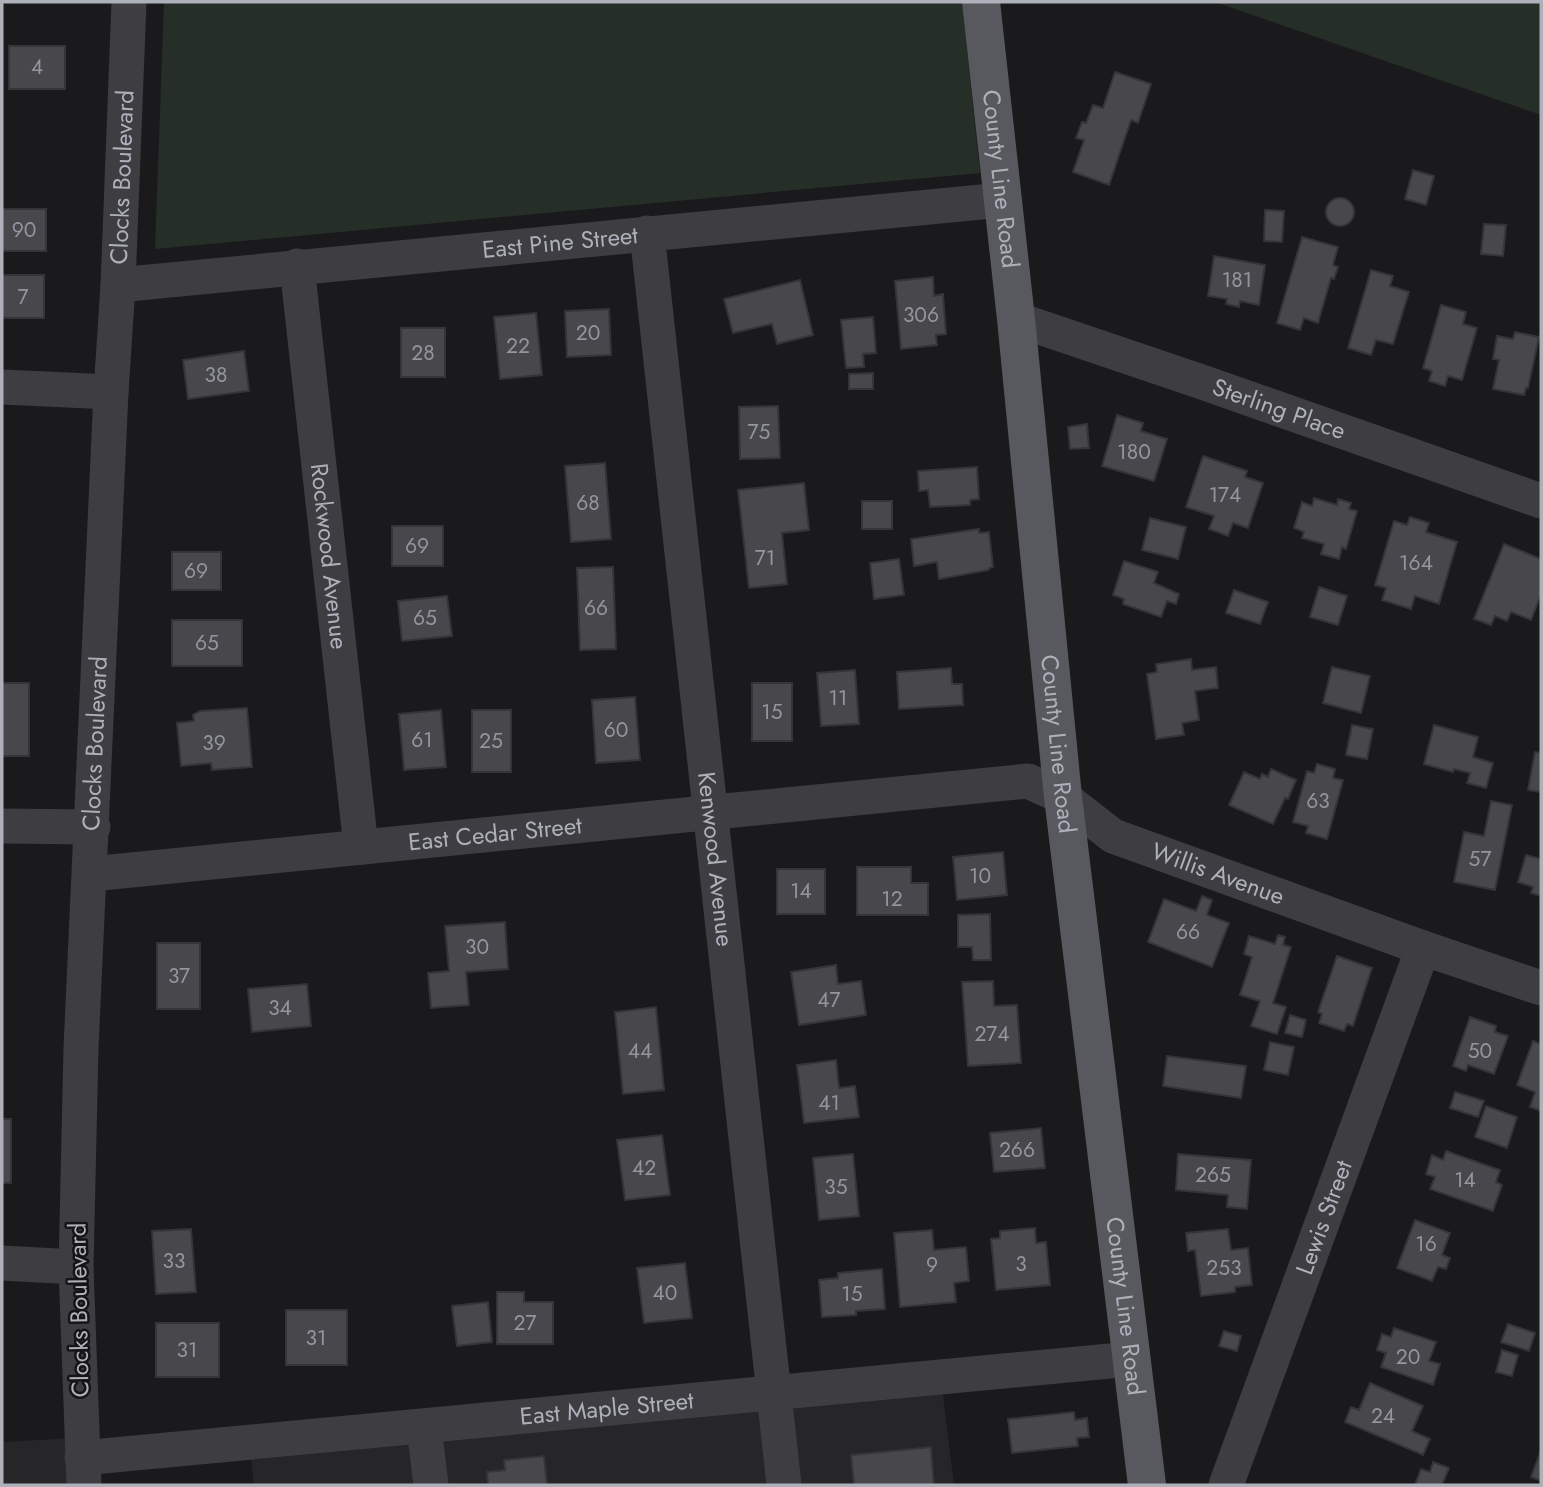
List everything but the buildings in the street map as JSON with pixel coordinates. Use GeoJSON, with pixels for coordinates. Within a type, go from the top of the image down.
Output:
{"type":"FeatureCollection","features":[{"type":"Feature","properties":{"kind":"main road","name":"County Line Road"},"geometry":{"type":"LineString","coordinates":[[981,2],[1016,319],[1062,797],[1147,1485]]}},
{"type":"Feature","properties":{"kind":"street","name":"Clocks Boulevard"},"geometry":{"type":"LineString","coordinates":[[83,1472],[76,1267],[81,1048],[129,2]]}},
{"type":"Feature","properties":{"kind":"street","name":"East Pine Street"},"geometry":{"type":"LineString","coordinates":[[118,285],[1002,200]]}},
{"type":"Feature","properties":{"kind":"street","name":"Kenwood Avenue"},"geometry":{"type":"LineString","coordinates":[[647,233],[784,1485]]}},
{"type":"Feature","properties":{"kind":"street","name":"Rockwood Avenue"},"geometry":{"type":"LineString","coordinates":[[297,266],[361,847]]}},
{"type":"Feature","properties":{"kind":"street","name":"Sterling Place"},"geometry":{"type":"LineString","coordinates":[[1016,319],[1541,501]]}},
{"type":"Feature","properties":{"kind":"street"},"geometry":{"type":"LineString","coordinates":[[2,387],[111,391]]}},
{"type":"Feature","properties":{"kind":"street","name":"Willis Avenue"},"geometry":{"type":"LineString","coordinates":[[901,794],[1028,781],[1062,797],[1113,836],[1541,988]]}},
{"type":"Feature","properties":{"kind":"street","name":"East Cedar Street"},"geometry":{"type":"LineString","coordinates":[[90,874],[901,794]]}},
{"type":"Feature","properties":{"kind":"street"},"geometry":{"type":"LineString","coordinates":[[2,826],[93,827]]}},
{"type":"Feature","properties":{"kind":"street","name":"Lewis Street"},"geometry":{"type":"LineString","coordinates":[[1226,1485],[1423,948]]}},
{"type":"Feature","properties":{"kind":"street"},"geometry":{"type":"LineString","coordinates":[[2,1264],[76,1267]]}},
{"type":"Feature","properties":{"kind":"street","name":"East Maple Street"},"geometry":{"type":"LineString","coordinates":[[83,1472],[424,1427],[1131,1359]]}},
{"type":"Feature","properties":{"kind":"street"},"geometry":{"type":"LineString","coordinates":[[424,1427],[431,1485]]}},
{"type":"Feature","properties":{"kind":"shaded area"},"geometry":{"type":"Polygon","coordinates":[[[164,2],[962,2],[980,173],[155,249],[164,2]]]}},
{"type":"Feature","properties":{"kind":"shaded area"},"geometry":{"type":"Polygon","coordinates":[[[1215,2],[1541,2],[1541,115],[1215,2]]]}},
{"type":"Feature","properties":{"kind":"shaded area"},"geometry":{"type":"Polygon","coordinates":[[[939,1363],[954,1485],[254,1485],[248,1433],[939,1363]]]}},
{"type":"Feature","properties":{"kind":"shaded area"},"geometry":{"type":"Polygon","coordinates":[[[95,1437],[100,1485],[2,1485],[2,1442],[95,1437]]]}}]}
